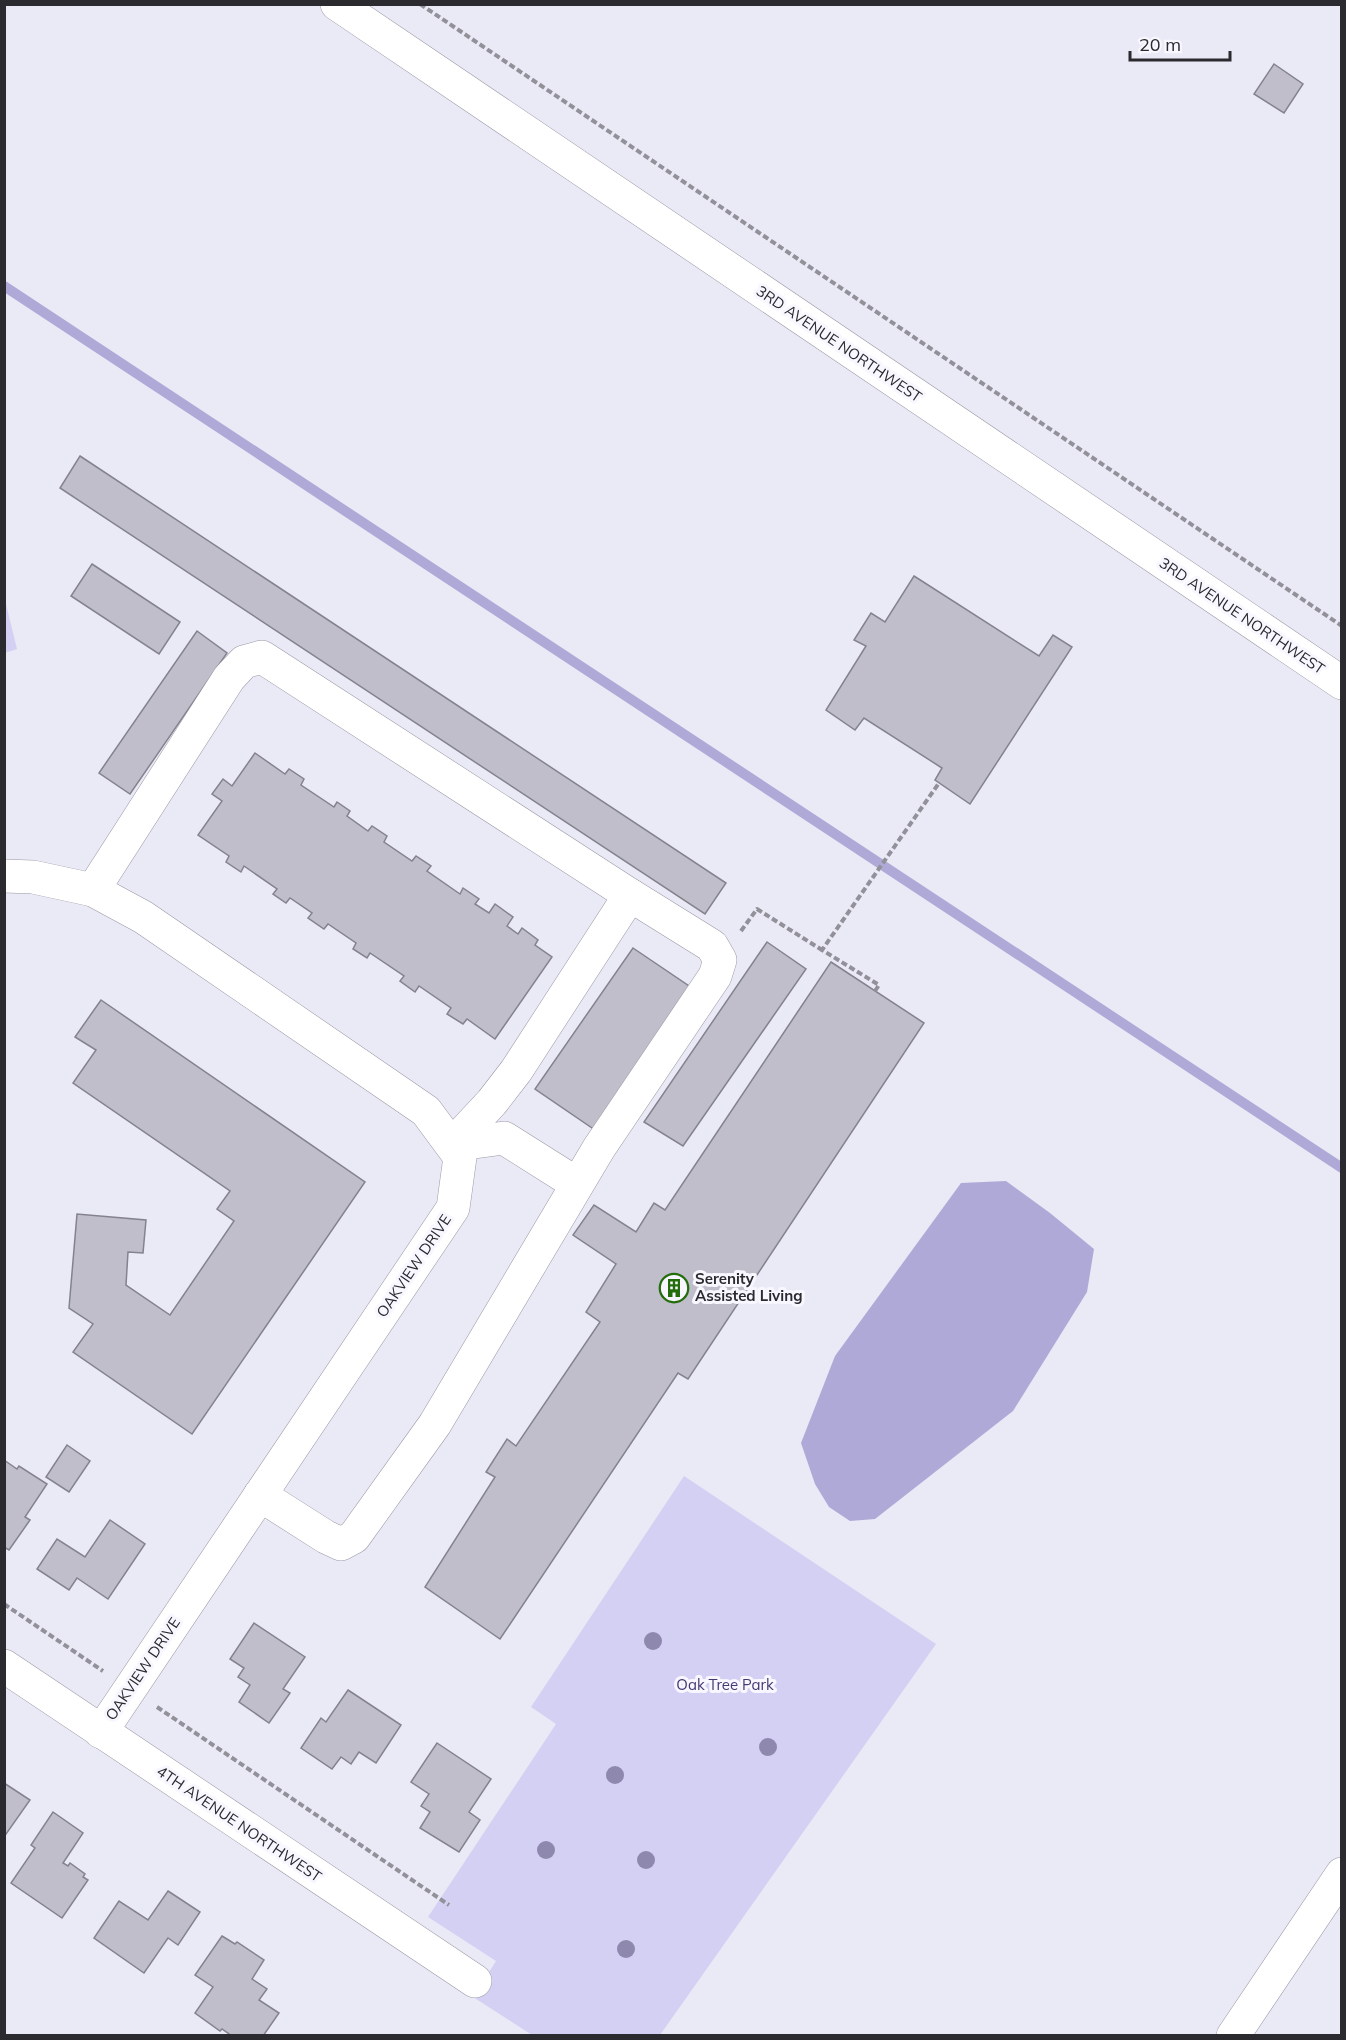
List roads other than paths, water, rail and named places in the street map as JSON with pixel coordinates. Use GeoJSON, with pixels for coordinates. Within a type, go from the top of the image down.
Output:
{"type":"FeatureCollection","features":[{"type":"Feature","properties":{"kind":"street","name":"3RD AVENUE NORTHWEST"},"geometry":{"type":"LineString","coordinates":[[337,4],[1341,683]]}},
{"type":"Feature","properties":{"kind":"street"},"geometry":{"type":"LineString","coordinates":[[93,890],[229,678],[244,662],[262,657],[712,946],[720,960],[715,976],[599,1148],[435,1424],[354,1537],[341,1544],[326,1538],[260,1496]]}},
{"type":"Feature","properties":{"kind":"street","name":"OAKVIEW DRIVE"},"geometry":{"type":"LineString","coordinates":[[4,876],[33,877],[93,890],[142,917],[426,1111],[460,1157],[453,1208],[101,1731]]}},
{"type":"Feature","properties":{"kind":"street"},"geometry":{"type":"LineString","coordinates":[[452,1145],[492,1102],[516,1071],[630,895]]}},
{"type":"Feature","properties":{"kind":"street"},"geometry":{"type":"LineString","coordinates":[[452,1145],[504,1138],[577,1184]]}},
{"type":"Feature","properties":{"kind":"street","name":"4TH AVENUE NORTHWEST"},"geometry":{"type":"LineString","coordinates":[[4,1666],[475,1982]]}},
{"type":"Feature","properties":{"kind":"street"},"geometry":{"type":"LineString","coordinates":[[1233,2036],[1341,1874]]}},
{"type":"Feature","properties":{"kind":"waterway"},"geometry":{"type":"LineString","coordinates":[[4,286],[1342,1168]]}},
{"type":"Feature","properties":{"kind":"place","name":"Serenity Assisted Living"},"geometry":{"type":"Point","coordinates":[674,1288]}},
{"type":"Feature","properties":{"kind":"park label","name":"Oak Tree Park"},"geometry":{"type":"Point","coordinates":[725,1685]}}]}
